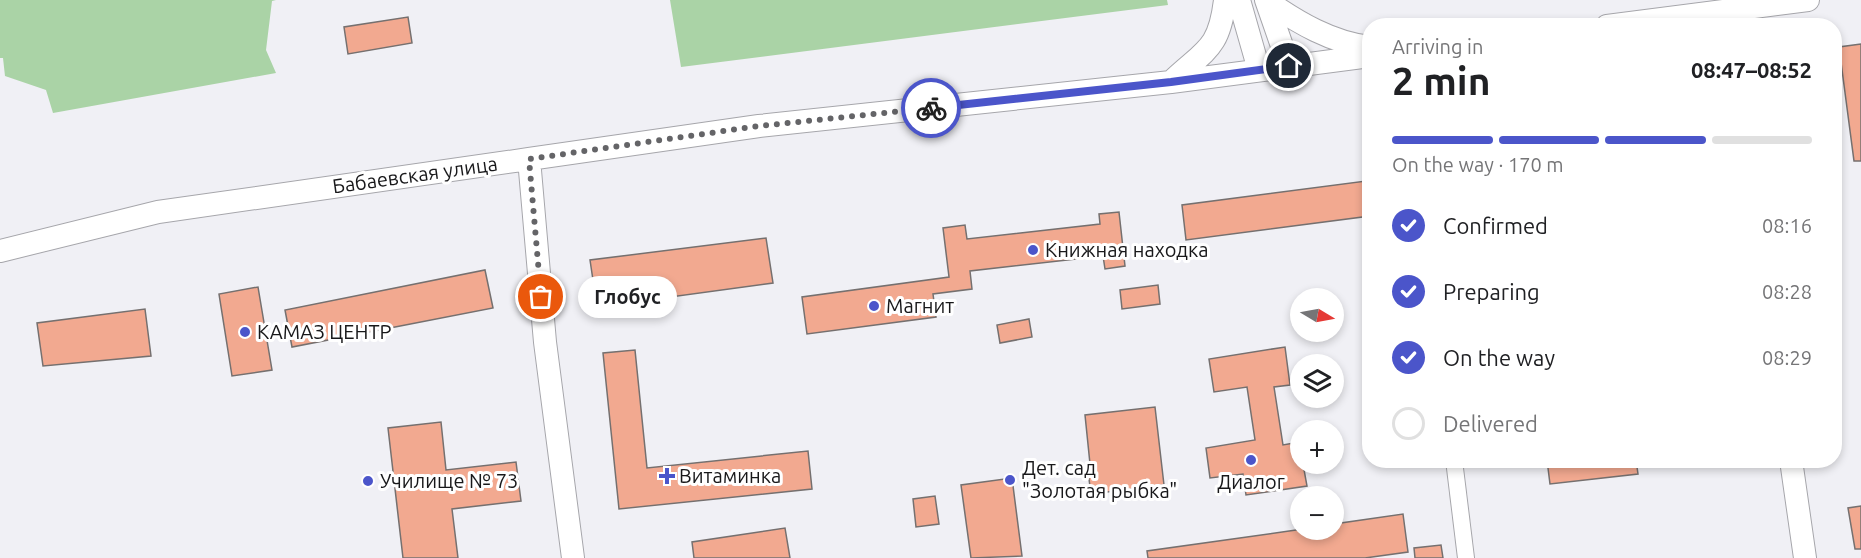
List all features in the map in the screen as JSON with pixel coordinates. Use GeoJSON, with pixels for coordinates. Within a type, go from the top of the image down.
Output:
{"type":"FeatureCollection","features":[{"type":"Feature","properties":{"kind":"main road"},"geometry":{"type":"LineString","coordinates":[[1171,82],[1207,52],[1222,26],[1225,0]]}},
{"type":"Feature","properties":{"kind":"main road"},"geometry":{"type":"LineString","coordinates":[[1239,0],[1259,70]]}},
{"type":"Feature","properties":{"kind":"main road"},"geometry":{"type":"LineString","coordinates":[[1726,18],[1808,0]]}},
{"type":"Feature","properties":{"kind":"main road"},"geometry":{"type":"LineString","coordinates":[[1267,1],[1298,22],[1331,37],[1362,45]]}},
{"type":"Feature","properties":{"kind":"main road"},"geometry":{"type":"LineString","coordinates":[[1267,1],[1289,66]]}},
{"type":"Feature","properties":{"kind":"main road","name":"Бабаевская улица"},"geometry":{"type":"LineString","coordinates":[[0,251],[158,212],[759,126],[1171,82],[1362,57]]}},
{"type":"Feature","properties":{"kind":"main road"},"geometry":{"type":"LineString","coordinates":[[529,159],[545,342],[573,558]]}},
{"type":"Feature","properties":{"kind":"main road"},"geometry":{"type":"LineString","coordinates":[[1792,468],[1805,558]]}},
{"type":"Feature","properties":{"kind":"street"},"geometry":{"type":"LineString","coordinates":[[1455,468],[1466,558]]}},
{"type":"Feature","properties":{"kind":"green space"},"geometry":{"type":"Polygon","coordinates":[[[0,0],[276,0],[272,1],[266,50],[276,73],[53,113],[46,90],[5,76],[3,58],[0,58],[0,0]]]}},
{"type":"Feature","properties":{"kind":"green space"},"geometry":{"type":"Polygon","coordinates":[[[670,0],[1167,0],[1168,5],[681,67],[670,0]]]}},
{"type":"Feature","properties":{"kind":"building"},"geometry":{"type":"Polygon","coordinates":[[[408,17],[412,43],[348,54],[344,27],[408,17]]]}},
{"type":"Feature","properties":{"kind":"building"},"geometry":{"type":"Polygon","coordinates":[[[1861,44],[1861,161],[1854,161],[1842,70],[1842,47],[1861,44]]]}},
{"type":"Feature","properties":{"kind":"building"},"geometry":{"type":"Polygon","coordinates":[[[1362,182],[1362,217],[1186,240],[1182,205],[1362,182]]]}},
{"type":"Feature","properties":{"kind":"building"},"geometry":{"type":"Polygon","coordinates":[[[1119,212],[1125,266],[1105,269],[1103,256],[970,271],[972,289],[933,294],[936,317],[807,334],[802,297],[949,277],[943,228],[965,225],[967,239],[1100,224],[1099,214],[1119,212]]]}},
{"type":"Feature","properties":{"kind":"building"},"geometry":{"type":"Polygon","coordinates":[[[766,238],[773,283],[597,307],[590,260],[766,238]]]}},
{"type":"Feature","properties":{"kind":"building"},"geometry":{"type":"Polygon","coordinates":[[[485,270],[493,308],[292,347],[285,310],[485,270]]]}},
{"type":"Feature","properties":{"kind":"building"},"geometry":{"type":"Polygon","coordinates":[[[1158,285],[1160,304],[1122,309],[1120,290],[1158,285]]]}},
{"type":"Feature","properties":{"kind":"building","name":"КАМАЗ ЦЕНТР"},"geometry":{"type":"Polygon","coordinates":[[[258,287],[272,370],[232,376],[219,294],[258,287]]]}},
{"type":"Feature","properties":{"kind":"building"},"geometry":{"type":"Polygon","coordinates":[[[145,309],[151,356],[43,366],[37,323],[145,309]]]}},
{"type":"Feature","properties":{"kind":"building"},"geometry":{"type":"Polygon","coordinates":[[[1029,319],[1032,337],[1000,343],[997,325],[1029,319]]]}},
{"type":"Feature","properties":{"kind":"building"},"geometry":{"type":"Polygon","coordinates":[[[1285,347],[1290,385],[1274,387],[1283,445],[1290,444],[1290,474],[1305,474],[1307,486],[1290,486],[1290,489],[1246,495],[1243,474],[1210,478],[1206,448],[1255,440],[1247,387],[1214,392],[1209,359],[1285,347]]]}},
{"type":"Feature","properties":{"kind":"building"},"geometry":{"type":"Polygon","coordinates":[[[635,350],[647,468],[808,451],[812,489],[619,509],[603,353],[635,350]]]}},
{"type":"Feature","properties":{"kind":"building"},"geometry":{"type":"Polygon","coordinates":[[[1155,407],[1164,485],[1091,494],[1085,415],[1155,407]]]}},
{"type":"Feature","properties":{"kind":"building"},"geometry":{"type":"Polygon","coordinates":[[[441,422],[446,470],[516,462],[521,501],[452,509],[458,558],[403,558],[388,428],[441,422]]]}},
{"type":"Feature","properties":{"kind":"building"},"geometry":{"type":"Polygon","coordinates":[[[1548,468],[1637,468],[1638,474],[1550,484],[1548,468]]]}},
{"type":"Feature","properties":{"kind":"building","name":"Дет. сад \"Золотая рыбка\""},"geometry":{"type":"Polygon","coordinates":[[[1012,478],[1022,556],[971,558],[961,485],[1012,478]]]}},
{"type":"Feature","properties":{"kind":"building"},"geometry":{"type":"Polygon","coordinates":[[[935,496],[939,524],[916,527],[913,499],[935,496]]]}},
{"type":"Feature","properties":{"kind":"building"},"geometry":{"type":"Polygon","coordinates":[[[1861,506],[1861,549],[1855,549],[1848,508],[1861,506]]]}},
{"type":"Feature","properties":{"kind":"building"},"geometry":{"type":"Polygon","coordinates":[[[1403,514],[1408,552],[1365,558],[1148,558],[1147,551],[1290,531],[1290,540],[1344,540],[1344,523],[1403,514]]]}},
{"type":"Feature","properties":{"kind":"building"},"geometry":{"type":"Polygon","coordinates":[[[785,528],[790,558],[694,558],[692,542],[785,528]]]}},
{"type":"Feature","properties":{"kind":"building"},"geometry":{"type":"Polygon","coordinates":[[[1441,545],[1443,558],[1415,558],[1414,548],[1441,545]]]}},
{"type":"Feature","properties":{"kind":"way so far"},"geometry":{"type":"LineString","coordinates":[[541,297],[529,159],[759,126],[931,108]]}},
{"type":"Feature","properties":{"kind":"place","name":"Книжная находка"},"geometry":{"type":"Point","coordinates":[1033,250]}},
{"type":"Feature","properties":{"kind":"place","name":"Глобус"},"geometry":{"type":"Point","coordinates":[541,297]}},
{"type":"Feature","properties":{"kind":"place","name":"Магнит"},"geometry":{"type":"Point","coordinates":[874,306]}},
{"type":"Feature","properties":{"kind":"place","name":"КАМАЗ ЦЕНТР"},"geometry":{"type":"Point","coordinates":[245,332]}},
{"type":"Feature","properties":{"kind":"place","name":"Диалог"},"geometry":{"type":"Point","coordinates":[1251,460]}},
{"type":"Feature","properties":{"kind":"place","name":"Витаминка"},"geometry":{"type":"Point","coordinates":[667,476]}},
{"type":"Feature","properties":{"kind":"place","name":"Дет. сад \"Золотая рыбка\""},"geometry":{"type":"Point","coordinates":[1010,480]}},
{"type":"Feature","properties":{"kind":"place","name":"Училище № 73"},"geometry":{"type":"Point","coordinates":[368,481]}},
{"type":"Feature","properties":{"kind":"route"},"geometry":{"type":"LineString","coordinates":[[931,108],[1171,82],[1289,66]]}}]}
